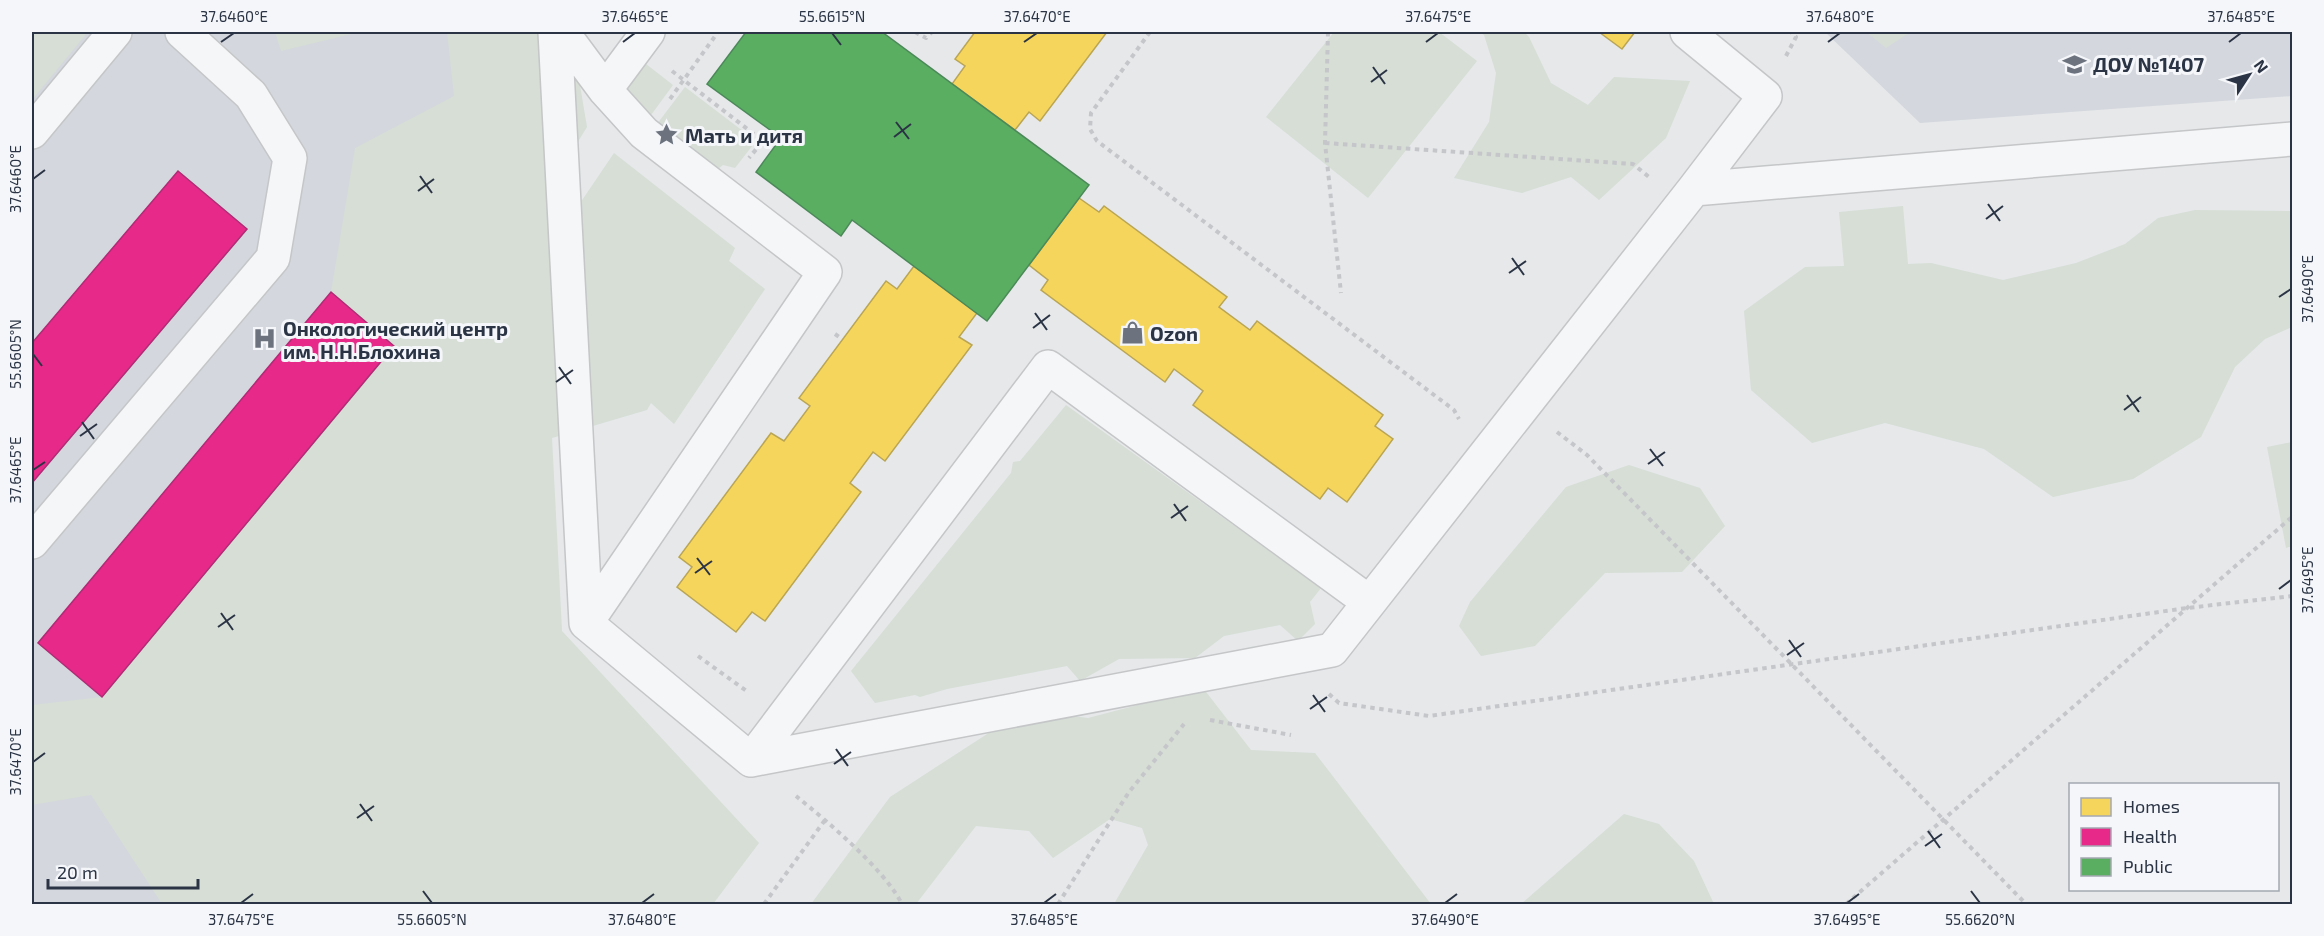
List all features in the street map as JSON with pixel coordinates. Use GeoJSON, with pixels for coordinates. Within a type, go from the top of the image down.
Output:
{"type":"FeatureCollection","features":[{"type":"Feature","properties":{"kind":"lane"},"geometry":{"type":"LineString","coordinates":[[32,132],[115,32]]}},
{"type":"Feature","properties":{"kind":"lane"},"geometry":{"type":"LineString","coordinates":[[32,542],[273,258],[290,158],[251,95],[182,32]]}},
{"type":"Feature","properties":{"kind":"lane"},"geometry":{"type":"LineString","coordinates":[[555,32],[586,623],[751,760]]}},
{"type":"Feature","properties":{"kind":"lane"},"geometry":{"type":"LineString","coordinates":[[562,32],[605,90],[644,133],[825,272],[586,623]]}},
{"type":"Feature","properties":{"kind":"lane"},"geometry":{"type":"LineString","coordinates":[[751,760],[1332,650],[1765,96],[1687,32]]}},
{"type":"Feature","properties":{"kind":"lane"},"geometry":{"type":"LineString","coordinates":[[605,90],[643,38]]}},
{"type":"Feature","properties":{"kind":"lane"},"geometry":{"type":"LineString","coordinates":[[1688,196],[2292,139]]}},
{"type":"Feature","properties":{"kind":"lane"},"geometry":{"type":"LineString","coordinates":[[751,760],[1048,367],[1369,602]]}},
{"type":"Feature","properties":{"kind":"path"},"geometry":{"type":"LineString","coordinates":[[644,133],[718,32]]}},
{"type":"Feature","properties":{"kind":"path"},"geometry":{"type":"LineString","coordinates":[[915,32],[926,38],[932,32]]}},
{"type":"Feature","properties":{"kind":"path"},"geometry":{"type":"LineString","coordinates":[[1150,32],[1091,113],[1090,129],[1097,141],[1454,410],[1460,422]]}},
{"type":"Feature","properties":{"kind":"path"},"geometry":{"type":"LineString","coordinates":[[1328,32],[1325,143],[1341,293]]}},
{"type":"Feature","properties":{"kind":"path"},"geometry":{"type":"LineString","coordinates":[[643,38],[684,81],[763,141]]}},
{"type":"Feature","properties":{"kind":"path"},"geometry":{"type":"LineString","coordinates":[[723,193],[763,141],[781,138]]}},
{"type":"Feature","properties":{"kind":"path"},"geometry":{"type":"LineString","coordinates":[[1325,143],[1633,164],[1688,196]]}},
{"type":"Feature","properties":{"kind":"path"},"geometry":{"type":"LineString","coordinates":[[1523,406],[1587,455],[2026,904]]}},
{"type":"Feature","properties":{"kind":"path"},"geometry":{"type":"LineString","coordinates":[[1846,904],[2292,517]]}},
{"type":"Feature","properties":{"kind":"path"},"geometry":{"type":"LineString","coordinates":[[1292,658],[1339,703],[1429,716],[2187,608],[2292,596]]}},
{"type":"Feature","properties":{"kind":"path"},"geometry":{"type":"LineString","coordinates":[[689,649],[784,718]]}},
{"type":"Feature","properties":{"kind":"path"},"geometry":{"type":"LineString","coordinates":[[1169,681],[1191,716],[1291,735]]}},
{"type":"Feature","properties":{"kind":"path"},"geometry":{"type":"LineString","coordinates":[[1058,904],[1128,792],[1191,716]]}},
{"type":"Feature","properties":{"kind":"path"},"geometry":{"type":"LineString","coordinates":[[764,904],[825,820],[894,888],[902,904]]}},
{"type":"Feature","properties":{"kind":"shaded area","name":"Онкологический центр им. Н.Н.Блохина"},"geometry":{"type":"Polygon","coordinates":[[[32,32],[477,32],[521,645],[713,904],[32,904],[32,32]]]}},
{"type":"Feature","properties":{"kind":"shaded area"},"geometry":{"type":"Polygon","coordinates":[[[32,32],[88,32],[32,100],[32,32]]]}},
{"type":"Feature","properties":{"kind":"shaded area"},"geometry":{"type":"Polygon","coordinates":[[[275,32],[360,32],[281,51],[275,32]]]}},
{"type":"Feature","properties":{"kind":"shaded area"},"geometry":{"type":"Polygon","coordinates":[[[447,32],[571,32],[587,127],[548,190],[570,218],[614,153],[735,248],[729,261],[765,289],[674,424],[651,403],[647,410],[552,438],[562,631],[759,843],[713,904],[162,904],[91,795],[32,805],[32,705],[102,697],[394,346],[331,292],[355,148],[454,96],[447,32]]]}},
{"type":"Feature","properties":{"kind":"shaded area"},"geometry":{"type":"Polygon","coordinates":[[[1334,32],[1439,32],[1477,61],[1368,198],[1266,117],[1334,32]]]}},
{"type":"Feature","properties":{"kind":"shaded area"},"geometry":{"type":"Polygon","coordinates":[[[1480,32],[1524,32],[1529,37],[1551,83],[1588,105],[1614,77],[1690,81],[1666,138],[1599,200],[1571,177],[1522,193],[1454,178],[1489,122],[1496,73],[1484,35],[1480,32]]]}},
{"type":"Feature","properties":{"kind":"shaded area","name":"ДОУ №1407"},"geometry":{"type":"Polygon","coordinates":[[[1825,32],[2292,32],[2292,96],[1920,123],[1825,32]]]}},
{"type":"Feature","properties":{"kind":"shaded area"},"geometry":{"type":"Polygon","coordinates":[[[1866,32],[1911,32],[1886,48],[1866,32]]]}},
{"type":"Feature","properties":{"kind":"shaded area"},"geometry":{"type":"Polygon","coordinates":[[[637,57],[673,85],[643,126],[613,87],[637,57]]]}},
{"type":"Feature","properties":{"kind":"shaded area"},"geometry":{"type":"Polygon","coordinates":[[[685,87],[756,141],[735,168],[723,165],[713,173],[654,128],[685,87]]]}},
{"type":"Feature","properties":{"kind":"shaded area"},"geometry":{"type":"Polygon","coordinates":[[[1903,206],[1908,264],[1931,263],[2003,280],[2076,263],[2125,244],[2158,218],[2195,210],[2292,211],[2292,327],[2265,339],[2235,367],[2201,437],[2133,479],[2053,497],[1984,449],[1885,423],[1812,443],[1751,390],[1744,311],[1805,267],[1844,266],[1839,212],[1903,206]]]}},
{"type":"Feature","properties":{"kind":"shaded area"},"geometry":{"type":"Polygon","coordinates":[[[1066,405],[1321,588],[1310,602],[1315,624],[1298,641],[1280,625],[1224,636],[1195,658],[1119,659],[1080,681],[1067,666],[947,689],[920,697],[915,695],[875,703],[851,671],[1011,473],[1013,462],[1020,461],[1066,405]]]}},
{"type":"Feature","properties":{"kind":"shaded area"},"geometry":{"type":"Polygon","coordinates":[[[2292,442],[2292,546],[2286,548],[2267,447],[2292,442]]]}},
{"type":"Feature","properties":{"kind":"shaded area"},"geometry":{"type":"Polygon","coordinates":[[[1629,465],[1700,488],[1725,526],[1682,572],[1605,573],[1535,646],[1481,656],[1459,626],[1470,602],[1566,487],[1629,465]]]}},
{"type":"Feature","properties":{"kind":"shaded area"},"geometry":{"type":"Polygon","coordinates":[[[1203,688],[1251,750],[1315,753],[1431,904],[1114,904],[1148,845],[1142,828],[1110,819],[1053,858],[1029,831],[976,826],[916,904],[811,904],[890,797],[1024,710],[1088,718],[1203,688]]]}},
{"type":"Feature","properties":{"kind":"shaded area"},"geometry":{"type":"Polygon","coordinates":[[[1624,814],[1659,824],[1694,861],[1714,904],[1521,904],[1624,814]]]}},
{"type":"Feature","properties":{"kind":"building: Homes"},"geometry":{"type":"Polygon","coordinates":[[[975,32],[1107,32],[1040,121],[1029,112],[1015,130],[952,84],[965,66],[955,59],[975,32]]]}},
{"type":"Feature","properties":{"kind":"building: Homes"},"geometry":{"type":"Polygon","coordinates":[[[1599,32],[1635,32],[1622,49],[1599,32]]]}},
{"type":"Feature","properties":{"kind":"building: Homes"},"geometry":{"type":"Polygon","coordinates":[[[1079,198],[1099,212],[1104,206],[1227,297],[1219,307],[1250,330],[1257,321],[1383,415],[1375,426],[1393,439],[1347,502],[1328,488],[1320,499],[1193,405],[1203,391],[1174,369],[1165,382],[1041,290],[1048,280],[1029,265],[1079,198]]]}},
{"type":"Feature","properties":{"kind":"building: Homes"},"geometry":{"type":"Polygon","coordinates":[[[914,266],[977,313],[959,337],[972,345],[885,461],[873,452],[850,483],[861,492],[765,621],[752,612],[736,632],[677,587],[692,567],[679,557],[771,433],[784,441],[810,406],[799,398],[886,281],[897,289],[914,266]]]}},
{"type":"Feature","properties":{"kind":"building: Health"},"geometry":{"type":"Polygon","coordinates":[[[178,171],[247,229],[32,483],[32,343],[178,171]]]}},
{"type":"Feature","properties":{"kind":"building: Health"},"geometry":{"type":"Polygon","coordinates":[[[331,292],[394,346],[102,697],[38,643],[331,292]]]}},
{"type":"Feature","properties":{"kind":"building: Public"},"geometry":{"type":"Polygon","coordinates":[[[746,32],[882,32],[1089,185],[987,321],[852,220],[841,236],[756,172],[781,138],[707,84],[746,32]]]}},
{"type":"Feature","properties":{"kind":"place","name":"ДОУ №1407"},"geometry":{"type":"Point","coordinates":[2075,64]}},
{"type":"Feature","properties":{"kind":"place","name":"Мать и дитя"},"geometry":{"type":"Point","coordinates":[667,135]}},
{"type":"Feature","properties":{"kind":"place","name":"Ozon"},"geometry":{"type":"Point","coordinates":[1132,333]}},
{"type":"Feature","properties":{"kind":"place","name":"Онкологический центр им. Н.Н.Блохина"},"geometry":{"type":"Point","coordinates":[265,339]}}]}
